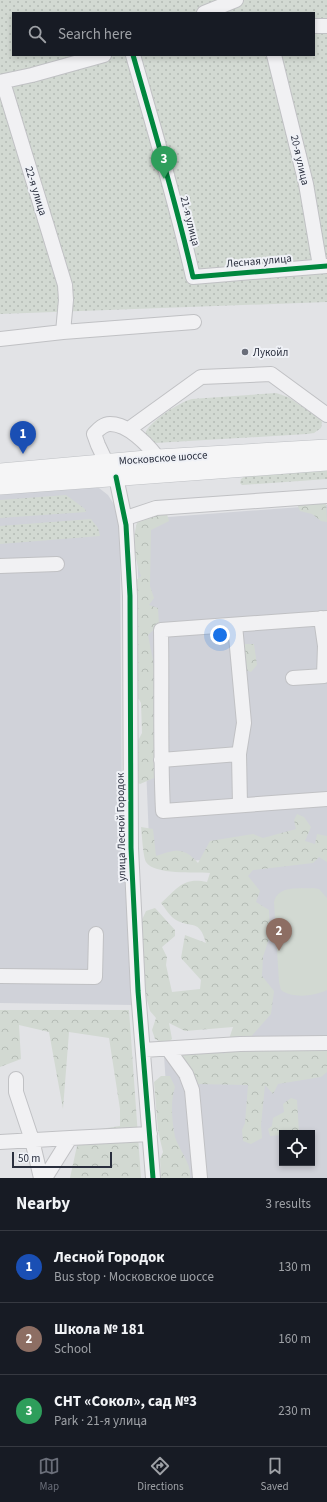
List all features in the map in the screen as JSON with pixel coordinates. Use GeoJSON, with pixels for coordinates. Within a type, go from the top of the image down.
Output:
{"type":"FeatureCollection","features":[{"type":"Feature","properties":{"kind":"main road","name":"Московское шоссе"},"geometry":{"type":"LineString","coordinates":[[0,472],[158,458],[327,448]]}},
{"type":"Feature","properties":{"kind":"main road","name":"улица Лесной Городок"},"geometry":{"type":"LineString","coordinates":[[106,462],[116,477]]}},
{"type":"Feature","properties":{"kind":"main road","name":"Московское шоссе"},"geometry":{"type":"LineString","coordinates":[[0,486],[327,462]]}},
{"type":"Feature","properties":{"kind":"street"},"geometry":{"type":"LineString","coordinates":[[206,12],[236,0]]}},
{"type":"Feature","properties":{"kind":"street"},"geometry":{"type":"LineString","coordinates":[[315,26],[327,26]]}},
{"type":"Feature","properties":{"kind":"street"},"geometry":{"type":"LineString","coordinates":[[1,82],[100,56]]}},
{"type":"Feature","properties":{"kind":"street","name":"21-я улица"},"geometry":{"type":"LineString","coordinates":[[133,56],[184,235],[193,277]]}},
{"type":"Feature","properties":{"kind":"street","name":"20-я улица"},"geometry":{"type":"LineString","coordinates":[[274,56],[306,184],[324,266]]}},
{"type":"Feature","properties":{"kind":"street","name":"22-я улица"},"geometry":{"type":"LineString","coordinates":[[1,82],[66,285],[66,300],[62,332]]}},
{"type":"Feature","properties":{"kind":"street","name":"Лесная улица"},"geometry":{"type":"LineString","coordinates":[[193,277],[324,266]]}},
{"type":"Feature","properties":{"kind":"street"},"geometry":{"type":"LineString","coordinates":[[0,339],[62,332],[194,322]]}},
{"type":"Feature","properties":{"kind":"street"},"geometry":{"type":"LineString","coordinates":[[129,429],[201,377],[271,374],[327,415]]}},
{"type":"Feature","properties":{"kind":"street"},"geometry":{"type":"LineString","coordinates":[[106,462],[94,434],[101,426],[109,424],[129,429],[158,458]]}},
{"type":"Feature","properties":{"kind":"street","name":"улица Лесной Городок"},"geometry":{"type":"LineString","coordinates":[[116,477],[126,518],[130,596],[131,848],[138,991],[153,1178]]}},
{"type":"Feature","properties":{"kind":"street"},"geometry":{"type":"LineString","coordinates":[[126,518],[156,508],[327,496]]}},
{"type":"Feature","properties":{"kind":"street"},"geometry":{"type":"LineString","coordinates":[[0,566],[57,564]]}},
{"type":"Feature","properties":{"kind":"street"},"geometry":{"type":"LineString","coordinates":[[293,678],[324,676],[326,645],[324,618],[161,630],[163,723],[161,760],[163,811],[327,798]]}},
{"type":"Feature","properties":{"kind":"street"},"geometry":{"type":"LineString","coordinates":[[235,625],[244,723],[239,754],[240,805]]}},
{"type":"Feature","properties":{"kind":"street"},"geometry":{"type":"LineString","coordinates":[[161,760],[239,754]]}},
{"type":"Feature","properties":{"kind":"street"},"geometry":{"type":"LineString","coordinates":[[0,976],[95,977],[96,934]]}},
{"type":"Feature","properties":{"kind":"street"},"geometry":{"type":"LineString","coordinates":[[143,1050],[240,1044],[327,1043]]}},
{"type":"Feature","properties":{"kind":"street"},"geometry":{"type":"LineString","coordinates":[[168,1049],[186,1074],[192,1090],[200,1178]]}},
{"type":"Feature","properties":{"kind":"street"},"geometry":{"type":"LineString","coordinates":[[16,1079],[18,1098],[32,1140],[41,1178]]}},
{"type":"Feature","properties":{"kind":"street"},"geometry":{"type":"LineString","coordinates":[[0,1142],[150,1134]]}},
{"type":"Feature","properties":{"kind":"street"},"geometry":{"type":"LineString","coordinates":[[45,1178],[70,1138]]}},
{"type":"Feature","properties":{"kind":"shaded area"},"geometry":{"type":"Polygon","coordinates":[[[83,487],[99,488],[108,495],[115,506],[120,522],[122,828],[133,1005],[0,1003],[0,494],[83,487]]]}},
{"type":"Feature","properties":{"kind":"shaded area"},"geometry":{"type":"Polygon","coordinates":[[[327,505],[327,1178],[172,1178],[164,1055],[241,1049],[221,859],[150,863],[136,526],[142,519],[327,505]]]}},
{"type":"Feature","properties":{"kind":"green space"},"geometry":{"type":"Polygon","coordinates":[[[0,0],[327,0],[327,302],[0,314],[0,0]]]}},
{"type":"Feature","properties":{"kind":"green space"},"geometry":{"type":"Polygon","coordinates":[[[276,393],[288,397],[319,418],[322,422],[321,428],[314,433],[307,434],[155,443],[147,439],[145,434],[147,429],[158,418],[180,404],[192,399],[276,393]]]}},
{"type":"Feature","properties":{"kind":"green space"},"geometry":{"type":"Polygon","coordinates":[[[327,469],[327,479],[242,485],[240,483],[241,479],[247,475],[327,469]]]}},
{"type":"Feature","properties":{"kind":"green space"},"geometry":{"type":"Polygon","coordinates":[[[66,495],[85,509],[86,512],[0,518],[0,500],[66,495]]]}},
{"type":"Feature","properties":{"kind":"green space"},"geometry":{"type":"Polygon","coordinates":[[[326,502],[327,522],[321,521],[312,514],[300,511],[297,504],[326,502]]]}},
{"type":"Feature","properties":{"kind":"green space"},"geometry":{"type":"Polygon","coordinates":[[[164,504],[169,521],[151,530],[150,586],[154,598],[149,605],[158,608],[159,625],[148,635],[157,680],[154,778],[140,784],[136,782],[127,762],[142,733],[141,703],[132,687],[128,587],[141,576],[136,560],[134,543],[138,518],[142,510],[164,504]]]}},
{"type":"Feature","properties":{"kind":"green space"},"geometry":{"type":"Polygon","coordinates":[[[91,519],[98,528],[100,536],[0,544],[0,526],[91,519]]]}},
{"type":"Feature","properties":{"kind":"green space"},"geometry":{"type":"Polygon","coordinates":[[[245,644],[254,644],[257,665],[251,672],[243,669],[238,653],[245,644]]]}},
{"type":"Feature","properties":{"kind":"green space"},"geometry":{"type":"Polygon","coordinates":[[[297,814],[304,817],[311,827],[305,841],[315,844],[317,834],[327,836],[327,862],[319,857],[313,863],[253,870],[248,876],[260,891],[256,902],[269,910],[270,935],[263,957],[262,976],[274,991],[271,1014],[247,1041],[327,1047],[327,1072],[321,1077],[278,1084],[273,1094],[265,1085],[261,1125],[262,1138],[251,1144],[243,1141],[242,1130],[245,1123],[248,1085],[194,1084],[179,1058],[187,1045],[211,1044],[224,1054],[233,1027],[185,1031],[169,1023],[172,1039],[166,1044],[155,1039],[152,1030],[156,1018],[150,1011],[140,975],[139,926],[146,911],[155,908],[175,930],[175,936],[162,947],[167,957],[166,965],[172,992],[200,989],[201,980],[181,958],[185,935],[206,943],[201,930],[198,927],[182,923],[174,919],[161,903],[186,882],[207,882],[210,873],[166,871],[150,866],[145,859],[141,827],[153,829],[156,856],[168,852],[178,851],[188,854],[198,863],[210,841],[253,834],[263,838],[296,829],[294,820],[297,814]]]}},
{"type":"Feature","properties":{"kind":"green space"},"geometry":{"type":"Polygon","coordinates":[[[319,889],[327,898],[327,990],[304,996],[291,995],[281,990],[279,982],[274,902],[276,897],[284,890],[319,889]]]}},
{"type":"Feature","properties":{"kind":"green space"},"geometry":{"type":"Polygon","coordinates":[[[0,1010],[129,1010],[141,1178],[70,1178],[80,1132],[120,1126],[120,1109],[109,1038],[69,1032],[63,1109],[49,1032],[19,1025],[21,1059],[0,1067],[0,1010]]]}},
{"type":"Feature","properties":{"kind":"green space"},"geometry":{"type":"Polygon","coordinates":[[[161,1076],[170,1076],[175,1087],[172,1105],[174,1131],[177,1142],[189,1168],[190,1178],[161,1178],[160,1159],[163,1152],[158,1131],[154,1082],[161,1076]]]}},
{"type":"Feature","properties":{"kind":"green space"},"geometry":{"type":"Polygon","coordinates":[[[291,1098],[297,1100],[299,1130],[279,1130],[279,1135],[270,1136],[268,1129],[272,1126],[273,1118],[284,1112],[283,1104],[291,1098]]]}},
{"type":"Feature","properties":{"kind":"cycle path"},"geometry":{"type":"LineString","coordinates":[[133,56],[172,193],[193,277],[327,266]]}},
{"type":"Feature","properties":{"kind":"cycle path"},"geometry":{"type":"LineString","coordinates":[[116,477],[126,525],[130,596],[131,848],[138,991],[153,1178]]}},
{"type":"Feature","properties":{"kind":"place","name":"СНТ «Сокол», сад №3"},"geometry":{"type":"Point","coordinates":[164,179]}},
{"type":"Feature","properties":{"kind":"place","name":"Лукойл"},"geometry":{"type":"Point","coordinates":[245,352]}},
{"type":"Feature","properties":{"kind":"place","name":"Лесной Городок"},"geometry":{"type":"Point","coordinates":[23,454]}},
{"type":"Feature","properties":{"kind":"place","name":"Школа № 181"},"geometry":{"type":"Point","coordinates":[279,951]}}]}
